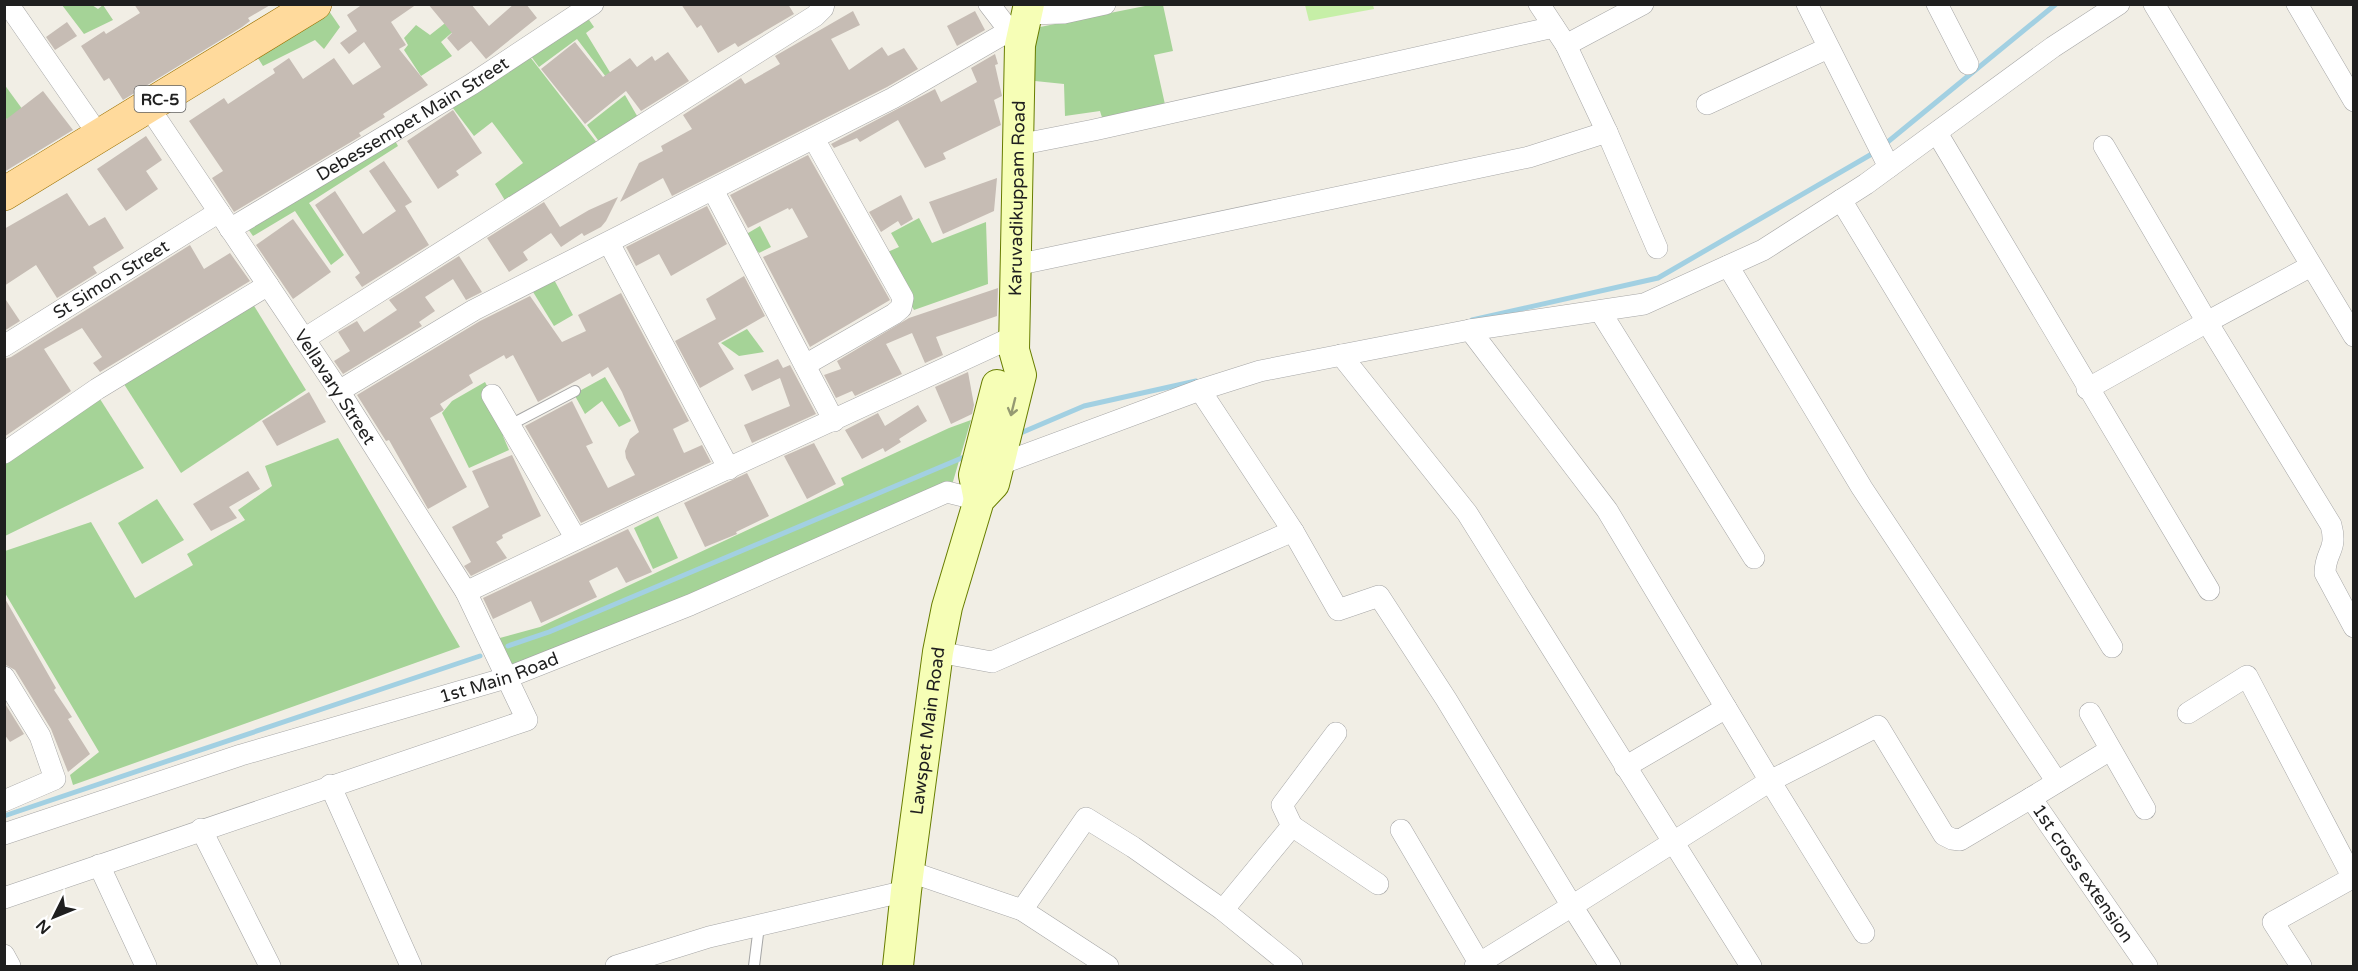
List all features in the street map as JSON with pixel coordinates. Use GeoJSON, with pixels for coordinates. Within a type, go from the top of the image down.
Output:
{"type":"FeatureCollection","features":[{"type":"Feature","properties":{"kind":"main road","name":"RC-5"},"geometry":{"type":"LineString","coordinates":[[4,194],[315,4]]}},
{"type":"Feature","properties":{"kind":"street"},"geometry":{"type":"LineString","coordinates":[[8,4],[100,137]]}},
{"type":"Feature","properties":{"kind":"street","name":"Debessempet Main Street"},"geometry":{"type":"LineString","coordinates":[[224,221],[472,84],[593,4]]}},
{"type":"Feature","properties":{"kind":"street"},"geometry":{"type":"LineString","coordinates":[[304,339],[815,16],[824,4]]}},
{"type":"Feature","properties":{"kind":"street"},"geometry":{"type":"LineString","coordinates":[[989,4],[1021,24]]}},
{"type":"Feature","properties":{"kind":"street"},"geometry":{"type":"LineString","coordinates":[[339,391],[474,310],[893,98],[1021,24],[1105,4]]}},
{"type":"Feature","properties":{"kind":"street"},"geometry":{"type":"LineString","coordinates":[[1539,4],[1566,45],[1607,132],[1657,248]]}},
{"type":"Feature","properties":{"kind":"street"},"geometry":{"type":"LineString","coordinates":[[1566,45],[1643,4]]}},
{"type":"Feature","properties":{"kind":"street"},"geometry":{"type":"LineString","coordinates":[[1807,4],[1889,167]]}},
{"type":"Feature","properties":{"kind":"street"},"geometry":{"type":"LineString","coordinates":[[1937,4],[1968,64]]}},
{"type":"Feature","properties":{"kind":"street"},"geometry":{"type":"LineString","coordinates":[[998,465],[1200,390],[1260,371],[1470,330],[1644,304],[1763,250],[1889,167],[2053,47],[2119,4]]}},
{"type":"Feature","properties":{"kind":"street"},"geometry":{"type":"LineString","coordinates":[[2154,4],[2354,336]]}},
{"type":"Feature","properties":{"kind":"street"},"geometry":{"type":"LineString","coordinates":[[2297,4],[2348,77],[2354,101]]}},
{"type":"Feature","properties":{"kind":"street","name":"Karuvadikuppam Road"},"geometry":{"type":"LineString","coordinates":[[979,500],[994,484],[1021,375],[1015,343],[1021,24]]}},
{"type":"Feature","properties":{"kind":"street"},"geometry":{"type":"LineString","coordinates":[[1018,145],[1554,27]]}},
{"type":"Feature","properties":{"kind":"street"},"geometry":{"type":"LineString","coordinates":[[1707,104],[1828,48]]}},
{"type":"Feature","properties":{"kind":"street","name":"Vellavary Street"},"geometry":{"type":"LineString","coordinates":[[148,106],[339,391],[466,592],[528,720],[330,785]]}},
{"type":"Feature","properties":{"kind":"street"},"geometry":{"type":"LineString","coordinates":[[1016,265],[1529,158],[1607,132]]}},
{"type":"Feature","properties":{"kind":"street"},"geometry":{"type":"LineString","coordinates":[[1937,133],[2087,389],[2209,590]]}},
{"type":"Feature","properties":{"kind":"street"},"geometry":{"type":"LineString","coordinates":[[805,365],[894,314],[901,308],[903,298],[814,139]]}},
{"type":"Feature","properties":{"kind":"street"},"geometry":{"type":"LineString","coordinates":[[2104,146],[2207,322],[2331,525],[2334,545],[2325,563],[2325,573],[2354,627]]}},
{"type":"Feature","properties":{"kind":"street"},"geometry":{"type":"LineString","coordinates":[[713,190],[834,421]]}},
{"type":"Feature","properties":{"kind":"street"},"geometry":{"type":"LineString","coordinates":[[1841,200],[2112,647]]}},
{"type":"Feature","properties":{"kind":"street","name":"St Simon Street"},"geometry":{"type":"LineString","coordinates":[[4,346],[224,221]]}},
{"type":"Feature","properties":{"kind":"street"},"geometry":{"type":"LineString","coordinates":[[609,243],[729,469]]}},
{"type":"Feature","properties":{"kind":"street"},"geometry":{"type":"LineString","coordinates":[[1728,266],[1862,488],[2056,782]]}},
{"type":"Feature","properties":{"kind":"street"},"geometry":{"type":"LineString","coordinates":[[2087,389],[2311,266]]}},
{"type":"Feature","properties":{"kind":"street"},"geometry":{"type":"LineString","coordinates":[[4,453],[97,390],[268,285]]}},
{"type":"Feature","properties":{"kind":"street"},"geometry":{"type":"LineString","coordinates":[[1600,311],[1754,558]]}},
{"type":"Feature","properties":{"kind":"street"},"geometry":{"type":"LineString","coordinates":[[1470,330],[1607,510],[1864,933]]}},
{"type":"Feature","properties":{"kind":"street"},"geometry":{"type":"LineString","coordinates":[[466,592],[834,421],[1015,343]]}},
{"type":"Feature","properties":{"kind":"street"},"geometry":{"type":"LineString","coordinates":[[979,500],[974,475],[1002,369],[1015,343]]}},
{"type":"Feature","properties":{"kind":"street"},"geometry":{"type":"LineString","coordinates":[[1341,355],[1467,513],[1751,966]]}},
{"type":"Feature","properties":{"kind":"street"},"geometry":{"type":"LineString","coordinates":[[1200,390],[1293,531],[1338,610],[1379,596],[1446,699],[1610,966]]}},
{"type":"Feature","properties":{"kind":"street"},"geometry":{"type":"LineString","coordinates":[[492,394],[576,539]]}},
{"type":"Feature","properties":{"kind":"street","name":"1st Main Road"},"geometry":{"type":"LineString","coordinates":[[4,834],[241,755],[506,678],[690,605],[947,492],[979,500]]}},
{"type":"Feature","properties":{"kind":"street","name":"Lawspet Main Road"},"geometry":{"type":"LineString","coordinates":[[898,966],[907,881],[938,652],[947,607],[979,500]]}},
{"type":"Feature","properties":{"kind":"street"},"geometry":{"type":"LineString","coordinates":[[938,652],[992,662],[1293,531]]}},
{"type":"Feature","properties":{"kind":"street"},"geometry":{"type":"LineString","coordinates":[[2188,712],[2247,676],[2353,878],[2273,922],[2301,966]]}},
{"type":"Feature","properties":{"kind":"street"},"geometry":{"type":"LineString","coordinates":[[4,677],[40,736],[55,779],[4,801]]}},
{"type":"Feature","properties":{"kind":"street"},"geometry":{"type":"LineString","coordinates":[[1625,767],[1726,708]]}},
{"type":"Feature","properties":{"kind":"street"},"geometry":{"type":"LineString","coordinates":[[2090,714],[2145,809]]}},
{"type":"Feature","properties":{"kind":"street"},"geometry":{"type":"LineString","coordinates":[[1401,830],[1478,966],[1770,781],[1878,726],[1944,835],[1952,839],[1960,840],[2031,798]]}},
{"type":"Feature","properties":{"kind":"street"},"geometry":{"type":"LineString","coordinates":[[1336,733],[1282,805],[1292,826],[1378,884]]}},
{"type":"Feature","properties":{"kind":"street","name":"1st cross extension"},"geometry":{"type":"LineString","coordinates":[[2110,750],[2031,798],[2147,966]]}},
{"type":"Feature","properties":{"kind":"street"},"geometry":{"type":"LineString","coordinates":[[4,898],[330,785],[411,966]]}},
{"type":"Feature","properties":{"kind":"street"},"geometry":{"type":"LineString","coordinates":[[1022,910],[1086,818],[1133,847],[1223,910],[1292,966]]}},
{"type":"Feature","properties":{"kind":"street"},"geometry":{"type":"LineString","coordinates":[[1223,910],[1292,826]]}},
{"type":"Feature","properties":{"kind":"street"},"geometry":{"type":"LineString","coordinates":[[201,829],[270,966]]}},
{"type":"Feature","properties":{"kind":"street"},"geometry":{"type":"LineString","coordinates":[[99,865],[146,966]]}},
{"type":"Feature","properties":{"kind":"street"},"geometry":{"type":"LineString","coordinates":[[616,966],[907,881],[1022,910],[1108,966]]}},
{"type":"Feature","properties":{"kind":"street"},"geometry":{"type":"LineString","coordinates":[[4,955],[10,966]]}},
{"type":"Feature","properties":{"kind":"lane"},"geometry":{"type":"LineString","coordinates":[[510,425],[575,391]]}},
{"type":"Feature","properties":{"kind":"lane"},"geometry":{"type":"LineString","coordinates":[[754,966],[759,926]]}},
{"type":"Feature","properties":{"kind":"green space"},"geometry":{"type":"Polygon","coordinates":[[[62,5],[92,5],[98,9],[103,5],[113,20],[84,34],[62,5]]]}},
{"type":"Feature","properties":{"kind":"green space"},"geometry":{"type":"Polygon","coordinates":[[[1150,5],[1163,5],[1173,51],[1154,55],[1166,109],[1104,124],[1100,111],[1065,116],[1064,84],[1035,81],[1035,28],[1150,5]]]}},
{"type":"Feature","properties":{"kind":"green space"},"geometry":{"type":"Polygon","coordinates":[[[1305,5],[1373,5],[1374,9],[1309,21],[1305,5]]]}},
{"type":"Feature","properties":{"kind":"green space"},"geometry":{"type":"Polygon","coordinates":[[[329,11],[340,27],[324,49],[315,40],[263,66],[256,55],[329,11]]]}},
{"type":"Feature","properties":{"kind":"green space"},"geometry":{"type":"Polygon","coordinates":[[[585,14],[594,27],[586,33],[611,74],[606,77],[577,39],[539,67],[527,51],[585,14]]]}},
{"type":"Feature","properties":{"kind":"green space"},"geometry":{"type":"Polygon","coordinates":[[[449,20],[456,29],[441,42],[452,56],[421,76],[404,50],[408,45],[404,38],[416,25],[430,35],[449,20]]]}},
{"type":"Feature","properties":{"kind":"green space"},"geometry":{"type":"Polygon","coordinates":[[[527,53],[601,148],[509,207],[495,184],[523,163],[492,122],[474,136],[449,103],[527,53]]]}},
{"type":"Feature","properties":{"kind":"green space"},"geometry":{"type":"Polygon","coordinates":[[[4,84],[47,143],[34,154],[5,117],[4,84]]]}},
{"type":"Feature","properties":{"kind":"green space"},"geometry":{"type":"Polygon","coordinates":[[[625,95],[640,121],[603,147],[587,125],[625,95]]]}},
{"type":"Feature","properties":{"kind":"green space"},"geometry":{"type":"Polygon","coordinates":[[[393,137],[398,146],[309,203],[344,255],[331,265],[295,211],[253,236],[246,226],[393,137]]]}},
{"type":"Feature","properties":{"kind":"green space"},"geometry":{"type":"Polygon","coordinates":[[[919,218],[932,243],[986,222],[988,284],[914,310],[883,254],[899,247],[891,233],[919,218]]]}},
{"type":"Feature","properties":{"kind":"green space"},"geometry":{"type":"Polygon","coordinates":[[[760,226],[771,247],[759,253],[743,236],[760,226]]]}},
{"type":"Feature","properties":{"kind":"green space"},"geometry":{"type":"Polygon","coordinates":[[[551,274],[573,315],[554,326],[530,287],[551,274]]]}},
{"type":"Feature","properties":{"kind":"green space"},"geometry":{"type":"Polygon","coordinates":[[[251,301],[306,390],[181,473],[122,381],[251,301]]]}},
{"type":"Feature","properties":{"kind":"green space"},"geometry":{"type":"Polygon","coordinates":[[[747,329],[764,352],[739,356],[721,343],[747,329]]]}},
{"type":"Feature","properties":{"kind":"green space"},"geometry":{"type":"Polygon","coordinates":[[[605,377],[631,421],[619,427],[602,401],[585,414],[574,394],[605,377]]]}},
{"type":"Feature","properties":{"kind":"green space"},"geometry":{"type":"Polygon","coordinates":[[[485,382],[511,432],[503,436],[509,450],[469,468],[442,413],[452,401],[485,382]]]}},
{"type":"Feature","properties":{"kind":"green space"},"geometry":{"type":"Polygon","coordinates":[[[100,399],[144,468],[5,536],[5,462],[100,399]]]}},
{"type":"Feature","properties":{"kind":"green space"},"geometry":{"type":"Polygon","coordinates":[[[971,420],[952,485],[511,671],[496,639],[540,627],[844,485],[841,478],[971,420]]]}},
{"type":"Feature","properties":{"kind":"green space"},"geometry":{"type":"Polygon","coordinates":[[[338,438],[460,647],[73,785],[70,775],[99,752],[5,593],[5,551],[91,522],[135,598],[193,565],[187,554],[245,520],[238,510],[272,486],[265,466],[338,438]]]}},
{"type":"Feature","properties":{"kind":"green space"},"geometry":{"type":"Polygon","coordinates":[[[157,499],[184,540],[142,564],[118,523],[157,499]]]}},
{"type":"Feature","properties":{"kind":"green space"},"geometry":{"type":"Polygon","coordinates":[[[658,516],[678,558],[653,569],[634,528],[658,516]]]}},
{"type":"Feature","properties":{"kind":"building"},"geometry":{"type":"Polygon","coordinates":[[[134,4],[272,4],[248,18],[250,21],[242,27],[123,100],[109,78],[104,81],[81,46],[104,31],[106,34],[140,13],[134,4]]]}},
{"type":"Feature","properties":{"kind":"building"},"geometry":{"type":"Polygon","coordinates":[[[363,4],[417,4],[391,22],[406,45],[399,49],[428,85],[383,114],[385,117],[359,133],[361,136],[234,212],[212,178],[223,171],[189,121],[224,98],[228,104],[275,73],[273,69],[289,58],[303,79],[334,58],[353,85],[381,67],[364,42],[349,54],[340,43],[357,31],[347,15],[363,4]]]}},
{"type":"Feature","properties":{"kind":"building"},"geometry":{"type":"Polygon","coordinates":[[[428,4],[471,4],[489,26],[514,4],[526,4],[537,18],[486,59],[471,41],[458,51],[447,38],[452,33],[428,4]]]}},
{"type":"Feature","properties":{"kind":"building"},"geometry":{"type":"Polygon","coordinates":[[[681,4],[788,4],[794,14],[738,47],[735,43],[718,53],[701,25],[697,28],[681,4]]]}},
{"type":"Feature","properties":{"kind":"building"},"geometry":{"type":"Polygon","coordinates":[[[853,11],[860,25],[831,39],[849,70],[882,47],[888,56],[904,48],[918,69],[672,196],[663,178],[620,202],[639,163],[663,151],[661,146],[692,129],[683,115],[741,78],[745,84],[780,64],[775,56],[853,11]]]}},
{"type":"Feature","properties":{"kind":"building"},"geometry":{"type":"Polygon","coordinates":[[[975,11],[985,30],[957,46],[947,26],[975,11]]]}},
{"type":"Feature","properties":{"kind":"building"},"geometry":{"type":"Polygon","coordinates":[[[67,22],[77,36],[55,50],[46,37],[67,22]]]}},
{"type":"Feature","properties":{"kind":"building"},"geometry":{"type":"Polygon","coordinates":[[[575,42],[603,77],[630,58],[637,67],[652,56],[655,61],[668,52],[689,81],[641,111],[626,91],[585,124],[541,69],[575,42]]]}},
{"type":"Feature","properties":{"kind":"building"},"geometry":{"type":"Polygon","coordinates":[[[995,54],[998,64],[995,65],[1002,96],[994,100],[1001,125],[943,153],[946,159],[925,168],[898,120],[860,142],[857,138],[834,148],[831,144],[935,89],[941,102],[977,82],[971,68],[995,54]]]}},
{"type":"Feature","properties":{"kind":"building"},"geometry":{"type":"Polygon","coordinates":[[[43,91],[73,130],[4,172],[4,121],[43,91]]]}},
{"type":"Feature","properties":{"kind":"building"},"geometry":{"type":"Polygon","coordinates":[[[453,110],[482,153],[456,171],[459,175],[438,189],[407,141],[453,110]]]}},
{"type":"Feature","properties":{"kind":"building"},"geometry":{"type":"Polygon","coordinates":[[[146,136],[162,160],[146,171],[158,189],[126,211],[97,169],[146,136]]]}},
{"type":"Feature","properties":{"kind":"building"},"geometry":{"type":"Polygon","coordinates":[[[808,155],[890,300],[810,347],[763,257],[808,237],[792,208],[748,228],[730,195],[808,155]]]}},
{"type":"Feature","properties":{"kind":"building"},"geometry":{"type":"Polygon","coordinates":[[[384,161],[412,202],[405,206],[429,245],[362,287],[355,277],[360,273],[315,205],[335,191],[363,234],[396,211],[369,171],[384,161]]]}},
{"type":"Feature","properties":{"kind":"building"},"geometry":{"type":"Polygon","coordinates":[[[997,178],[994,211],[943,234],[929,202],[997,178]]]}},
{"type":"Feature","properties":{"kind":"building"},"geometry":{"type":"Polygon","coordinates":[[[67,193],[89,226],[105,217],[124,248],[93,267],[97,273],[57,298],[36,265],[4,286],[4,229],[67,193]]]}},
{"type":"Feature","properties":{"kind":"building"},"geometry":{"type":"Polygon","coordinates":[[[901,195],[913,219],[901,226],[898,221],[881,232],[869,212],[901,195]]]}},
{"type":"Feature","properties":{"kind":"building"},"geometry":{"type":"Polygon","coordinates":[[[618,197],[601,227],[584,236],[582,233],[561,247],[551,233],[523,252],[528,260],[509,272],[487,238],[544,202],[560,227],[618,197]]]}},
{"type":"Feature","properties":{"kind":"building"},"geometry":{"type":"Polygon","coordinates":[[[707,206],[727,244],[671,276],[659,254],[636,266],[626,247],[707,206]]]}},
{"type":"Feature","properties":{"kind":"building"},"geometry":{"type":"Polygon","coordinates":[[[293,219],[331,272],[293,299],[256,245],[293,219]]]}},
{"type":"Feature","properties":{"kind":"building"},"geometry":{"type":"Polygon","coordinates":[[[190,245],[204,269],[230,253],[250,281],[100,372],[93,363],[102,357],[82,328],[44,349],[71,391],[4,437],[4,359],[11,357],[190,245]]]}},
{"type":"Feature","properties":{"kind":"building"},"geometry":{"type":"Polygon","coordinates":[[[459,256],[482,292],[466,300],[453,279],[425,297],[435,311],[419,322],[422,326],[343,374],[334,361],[350,351],[338,332],[357,321],[364,332],[397,310],[389,300],[459,256]]]}},
{"type":"Feature","properties":{"kind":"building"},"geometry":{"type":"Polygon","coordinates":[[[744,276],[765,316],[718,343],[734,369],[700,388],[675,341],[716,319],[706,299],[744,276]]]}},
{"type":"Feature","properties":{"kind":"building"},"geometry":{"type":"Polygon","coordinates":[[[998,288],[997,316],[936,337],[943,355],[925,363],[912,333],[886,344],[902,374],[855,396],[852,391],[836,398],[824,375],[841,369],[837,361],[909,318],[998,288]]]}},
{"type":"Feature","properties":{"kind":"building"},"geometry":{"type":"Polygon","coordinates":[[[621,293],[689,421],[673,429],[684,453],[702,445],[711,462],[581,523],[525,426],[572,401],[593,443],[586,446],[608,488],[635,475],[625,451],[630,439],[639,432],[622,392],[608,367],[592,377],[590,373],[538,402],[513,355],[506,359],[504,355],[469,375],[473,383],[440,404],[444,410],[430,418],[467,487],[428,509],[389,440],[386,441],[357,395],[480,321],[530,296],[562,342],[586,331],[578,315],[621,293]]]}},
{"type":"Feature","properties":{"kind":"building"},"geometry":{"type":"Polygon","coordinates":[[[4,297],[20,321],[4,331],[4,297]]]}},
{"type":"Feature","properties":{"kind":"building"},"geometry":{"type":"Polygon","coordinates":[[[778,359],[783,368],[790,365],[816,414],[752,443],[744,425],[790,406],[780,378],[752,391],[744,375],[778,359]]]}},
{"type":"Feature","properties":{"kind":"building"},"geometry":{"type":"Polygon","coordinates":[[[968,372],[974,405],[972,414],[951,424],[935,387],[968,372]]]}},
{"type":"Feature","properties":{"kind":"building"},"geometry":{"type":"Polygon","coordinates":[[[309,392],[326,422],[277,446],[262,421],[309,392]]]}},
{"type":"Feature","properties":{"kind":"building"},"geometry":{"type":"Polygon","coordinates":[[[918,405],[927,421],[899,439],[901,442],[885,452],[883,448],[862,459],[845,430],[878,413],[885,426],[918,405]]]}},
{"type":"Feature","properties":{"kind":"building"},"geometry":{"type":"Polygon","coordinates":[[[814,443],[836,484],[807,499],[784,456],[814,443]]]}},
{"type":"Feature","properties":{"kind":"building"},"geometry":{"type":"Polygon","coordinates":[[[512,455],[541,516],[502,535],[503,538],[496,542],[507,558],[471,576],[464,566],[471,562],[452,527],[489,507],[472,471],[512,455]]]}},
{"type":"Feature","properties":{"kind":"building"},"geometry":{"type":"Polygon","coordinates":[[[248,471],[260,489],[229,507],[237,518],[211,531],[193,504],[248,471]]]}},
{"type":"Feature","properties":{"kind":"building"},"geometry":{"type":"Polygon","coordinates":[[[747,473],[769,516],[736,532],[737,534],[705,547],[684,503],[747,473]]]}},
{"type":"Feature","properties":{"kind":"building"},"geometry":{"type":"Polygon","coordinates":[[[628,529],[652,572],[626,583],[617,567],[589,581],[597,597],[541,623],[531,601],[493,619],[483,598],[628,529]]]}},
{"type":"Feature","properties":{"kind":"building"},"geometry":{"type":"Polygon","coordinates":[[[4,597],[56,688],[54,690],[72,717],[68,719],[90,754],[68,772],[51,729],[15,670],[4,664],[4,597]]]}},
{"type":"Feature","properties":{"kind":"building"},"geometry":{"type":"Polygon","coordinates":[[[4,702],[24,734],[10,742],[4,734],[4,702]]]}},
{"type":"Feature","properties":{"kind":"waterway"},"geometry":{"type":"LineString","coordinates":[[1884,145],[2056,4]]}},
{"type":"Feature","properties":{"kind":"waterway"},"geometry":{"type":"LineString","coordinates":[[1472,320],[1658,278],[1877,151]]}},
{"type":"Feature","properties":{"kind":"waterway"},"geometry":{"type":"LineString","coordinates":[[1016,435],[1084,406],[1196,381]]}},
{"type":"Feature","properties":{"kind":"waterway"},"geometry":{"type":"LineString","coordinates":[[508,646],[549,632],[969,455]]}},
{"type":"Feature","properties":{"kind":"waterway"},"geometry":{"type":"LineString","coordinates":[[4,816],[480,656]]}}]}
